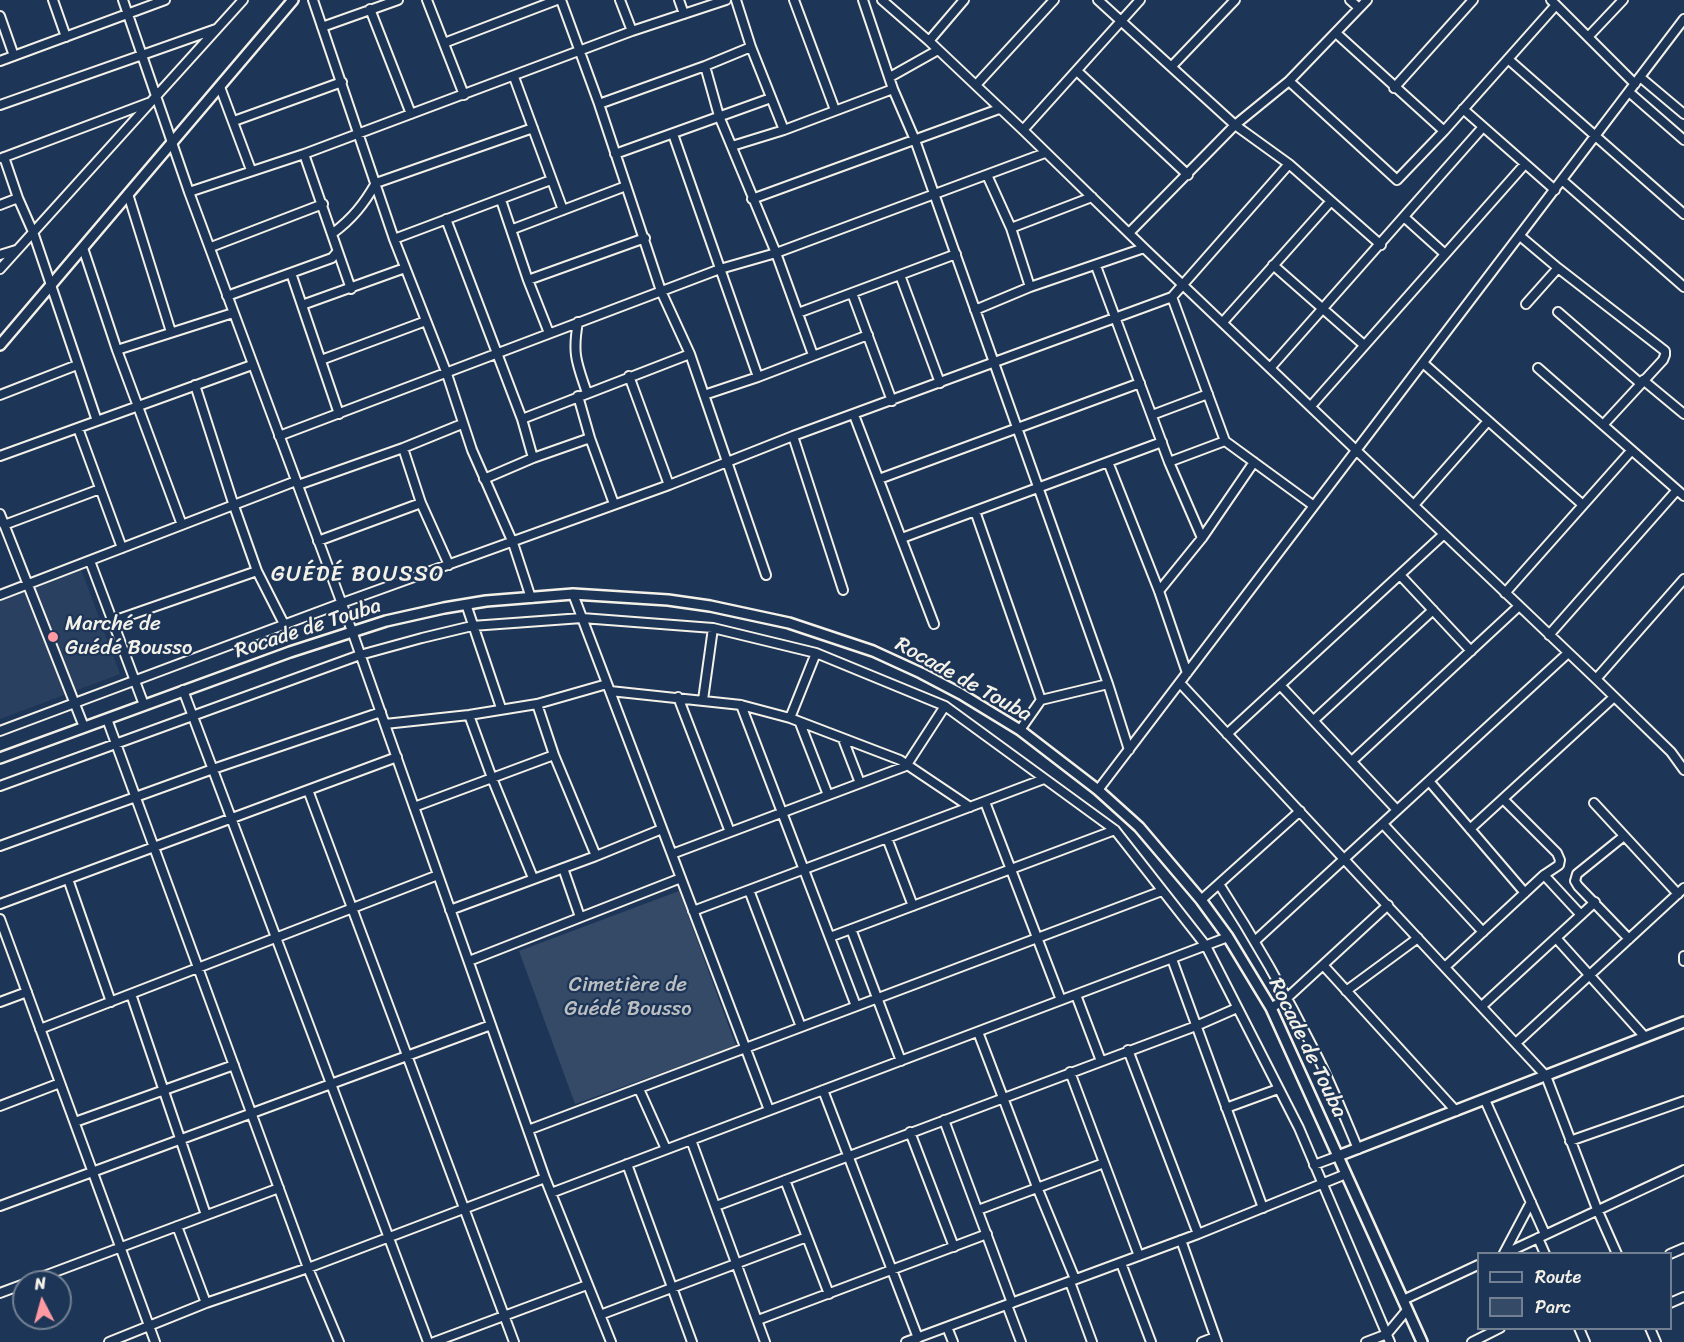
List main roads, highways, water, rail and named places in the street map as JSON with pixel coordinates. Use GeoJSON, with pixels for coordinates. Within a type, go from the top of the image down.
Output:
{"type":"FeatureCollection","features":[{"type":"Feature","properties":{"kind":"main road"},"geometry":{"type":"LineString","coordinates":[[0,345],[293,0]]}},
{"type":"Feature","properties":{"kind":"main road","name":"Rocade de Touba"},"geometry":{"type":"LineString","coordinates":[[0,758],[183,690],[352,631],[386,621],[466,604],[573,594],[678,602],[710,606],[789,623],[873,651],[961,694],[1020,730],[1098,790],[1139,827],[1201,900],[1228,937],[1271,1008],[1422,1342]]}},
{"type":"Feature","properties":{"kind":"main road"},"geometry":{"type":"LineString","coordinates":[[1338,1156],[1684,1022]]}},
{"type":"Feature","properties":{"kind":"place","name":"Marché de Guédé Bousso"},"geometry":{"type":"Point","coordinates":[53,637]}},
{"type":"Feature","properties":{"kind":"district","name":"GUÉDÉ BOUSSO"},"geometry":{"type":"Point","coordinates":[358,575]}},
{"type":"Feature","properties":{"kind":"park label","name":"Cimetière de Guédé Bousso"},"geometry":{"type":"Point","coordinates":[628,998]}}]}
